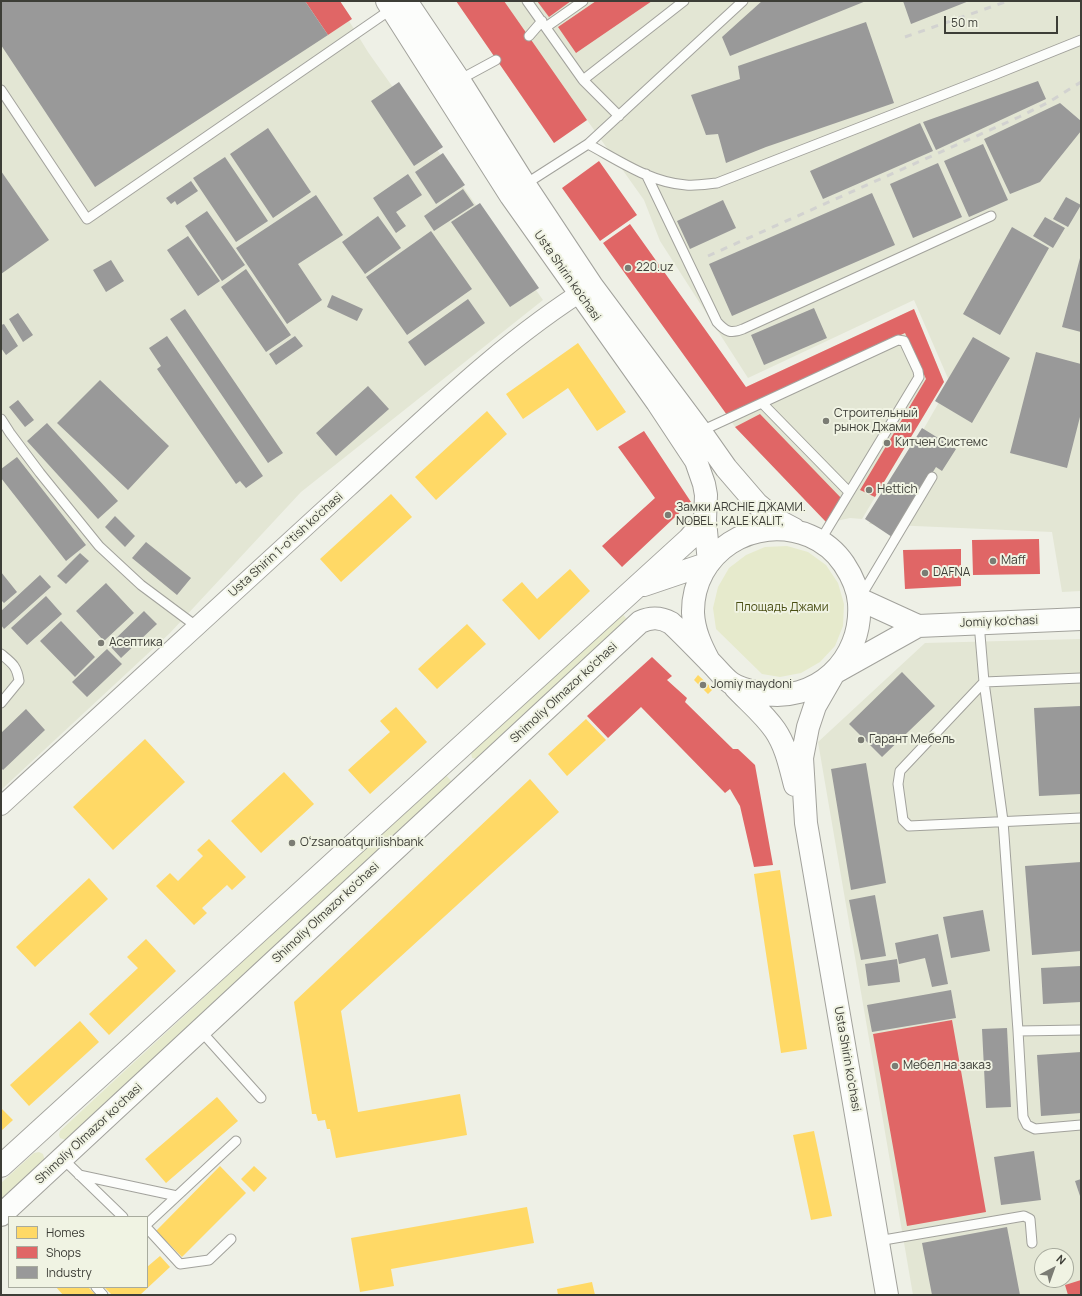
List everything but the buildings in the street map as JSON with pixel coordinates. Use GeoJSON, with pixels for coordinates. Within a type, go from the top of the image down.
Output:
{"type":"FeatureCollection","features":[{"type":"Feature","properties":{"kind":"main road","name":"Usta Shirin ko'chasi"},"geometry":{"type":"LineString","coordinates":[[397,3],[459,80],[518,190]]}},
{"type":"Feature","properties":{"kind":"main road","name":"Usta Shirin ko'chasi"},"geometry":{"type":"LineString","coordinates":[[397,3],[518,190],[586,290],[657,402],[726,468],[757,504],[775,518],[798,531]]}},
{"type":"Feature","properties":{"kind":"main road","name":"Usta Shirin ko'chasi"},"geometry":{"type":"LineString","coordinates":[[691,436],[696,461],[706,495],[705,520],[709,563]]}},
{"type":"Feature","properties":{"kind":"main road"},"geometry":{"type":"LineString","coordinates":[[1,1166],[634,588],[690,539],[705,520]]}},
{"type":"Feature","properties":{"kind":"main road"},"geometry":{"type":"LineString","coordinates":[[834,673],[845,660],[853,646],[858,631],[860,615],[859,599],[852,576],[838,556],[820,541],[798,531],[775,529],[747,534],[721,550],[709,563],[700,580],[695,596],[693,613],[697,635],[700,646],[709,661],[731,683],[751,691],[762,694],[785,695],[802,691],[818,684],[834,673],[918,626]]}},
{"type":"Feature","properties":{"kind":"main road"},"geometry":{"type":"LineString","coordinates":[[634,588],[709,563]]}},
{"type":"Feature","properties":{"kind":"main road"},"geometry":{"type":"LineString","coordinates":[[859,599],[918,626]]}},
{"type":"Feature","properties":{"kind":"main road","name":"Shimoliy Olmazor ko'chasi"},"geometry":{"type":"LineString","coordinates":[[1,1215],[640,622],[648,618],[664,619],[671,623],[709,661]]}},
{"type":"Feature","properties":{"kind":"main road","name":"Jomiy ko'chasi"},"geometry":{"type":"LineString","coordinates":[[918,626],[1081,619]]}},
{"type":"Feature","properties":{"kind":"main road","name":"Usta Shirin ko'chasi"},"geometry":{"type":"LineString","coordinates":[[806,823],[802,758],[808,727],[815,706],[834,673]]}},
{"type":"Feature","properties":{"kind":"main road","name":"Usta Shirin ko'chasi"},"geometry":{"type":"LineString","coordinates":[[731,683],[775,730],[789,762],[806,823],[887,1295]]}},
{"type":"Feature","properties":{"kind":"main road"},"geometry":{"type":"LineString","coordinates":[[451,756],[472,778]]}},
{"type":"Feature","properties":{"kind":"main road"},"geometry":{"type":"LineString","coordinates":[[37,1133],[62,1158]]}},
{"type":"Feature","properties":{"kind":"street","name":"Usta Shirin 1-o'tish ko'chasi"},"geometry":{"type":"LineString","coordinates":[[1,806],[196,626],[478,370],[563,304],[586,290]]}},
{"type":"Feature","properties":{"kind":"lane"},"geometry":{"type":"LineString","coordinates":[[527,1],[583,80],[618,116]]}},
{"type":"Feature","properties":{"kind":"lane"},"geometry":{"type":"LineString","coordinates":[[529,36],[544,24],[583,1]]}},
{"type":"Feature","properties":{"kind":"lane"},"geometry":{"type":"LineString","coordinates":[[583,80],[684,1]]}},
{"type":"Feature","properties":{"kind":"lane"},"geometry":{"type":"LineString","coordinates":[[518,190],[588,144],[743,1]]}},
{"type":"Feature","properties":{"kind":"lane"},"geometry":{"type":"LineString","coordinates":[[1,90],[87,219],[397,3]]}},
{"type":"Feature","properties":{"kind":"lane"},"geometry":{"type":"LineString","coordinates":[[588,144],[646,174],[665,181],[686,185],[717,183],[1081,40]]}},
{"type":"Feature","properties":{"kind":"lane"},"geometry":{"type":"LineString","coordinates":[[459,80],[496,60]]}},
{"type":"Feature","properties":{"kind":"lane"},"geometry":{"type":"LineString","coordinates":[[646,174],[718,322],[729,332],[743,330],[991,216]]}},
{"type":"Feature","properties":{"kind":"lane"},"geometry":{"type":"LineString","coordinates":[[691,436],[898,340],[904,341],[918,371],[919,377],[820,541]]}},
{"type":"Feature","properties":{"kind":"lane"},"geometry":{"type":"LineString","coordinates":[[762,403],[849,492]]}},
{"type":"Feature","properties":{"kind":"lane"},"geometry":{"type":"LineString","coordinates":[[1,419],[40,473],[99,546],[141,585],[196,626]]}},
{"type":"Feature","properties":{"kind":"lane"},"geometry":{"type":"LineString","coordinates":[[859,599],[932,477]]}},
{"type":"Feature","properties":{"kind":"lane"},"geometry":{"type":"LineString","coordinates":[[979,623],[984,682],[1003,821],[1023,1117],[1027,1125],[1035,1128],[1081,1125]]}},
{"type":"Feature","properties":{"kind":"lane"},"geometry":{"type":"LineString","coordinates":[[1,654],[11,662],[17,670],[19,681],[1,703]]}},
{"type":"Feature","properties":{"kind":"lane"},"geometry":{"type":"LineString","coordinates":[[1081,678],[984,682],[900,771],[898,784],[903,820],[909,826],[1081,818]]}},
{"type":"Feature","properties":{"kind":"lane"},"geometry":{"type":"LineString","coordinates":[[200,1030],[261,1098]]}},
{"type":"Feature","properties":{"kind":"lane"},"geometry":{"type":"LineString","coordinates":[[1018,1032],[1081,1030]]}},
{"type":"Feature","properties":{"kind":"lane"},"geometry":{"type":"LineString","coordinates":[[148,1223],[236,1141]]}},
{"type":"Feature","properties":{"kind":"lane"},"geometry":{"type":"LineString","coordinates":[[62,1158],[122,1216]]}},
{"type":"Feature","properties":{"kind":"lane"},"geometry":{"type":"LineString","coordinates":[[79,1174],[177,1196]]}},
{"type":"Feature","properties":{"kind":"lane"},"geometry":{"type":"LineString","coordinates":[[878,1241],[1024,1216],[1030,1219],[1032,1243]]}},
{"type":"Feature","properties":{"kind":"lane"},"geometry":{"type":"LineString","coordinates":[[148,1229],[180,1264],[209,1260],[230,1239]]}},
{"type":"Feature","properties":{"kind":"shaded area"},"geometry":{"type":"Polygon","coordinates":[[[1,1],[305,1],[328,35],[349,21],[368,52],[543,300],[301,492],[170,633],[1,790],[1,1]]]}},
{"type":"Feature","properties":{"kind":"shaded area"},"geometry":{"type":"Polygon","coordinates":[[[456,1],[1081,1],[1081,591],[1062,592],[1052,532],[869,524],[950,383],[914,300],[748,378],[660,241],[644,200],[587,120],[554,143],[456,1]]]}},
{"type":"Feature","properties":{"kind":"shaded area","name":"Строительный рынок Джами"},"geometry":{"type":"Polygon","coordinates":[[[914,309],[944,382],[862,519],[850,518],[827,523],[735,427],[718,400],[914,309]]]}},
{"type":"Feature","properties":{"kind":"shaded area"},"geometry":{"type":"Polygon","coordinates":[[[1081,639],[1081,1295],[913,1295],[818,742],[925,643],[1081,639]]]}},
{"type":"Feature","properties":{"kind":"green space","name":"Площадь Джами"},"geometry":{"type":"Polygon","coordinates":[[[787,546],[808,552],[826,565],[838,583],[844,604],[843,626],[835,646],[820,662],[801,673],[780,677],[762,674],[716,629],[713,608],[718,587],[729,568],[746,555],[765,547],[787,546]]]}},
{"type":"Feature","properties":{"kind":"green space"},"geometry":{"type":"Polygon","coordinates":[[[622,613],[628,621],[477,759],[472,758],[471,752],[622,613]]]}},
{"type":"Feature","properties":{"kind":"green space"},"geometry":{"type":"Polygon","coordinates":[[[445,774],[453,783],[66,1140],[60,1138],[60,1131],[445,774]]]}},
{"type":"Feature","properties":{"kind":"green space"},"geometry":{"type":"Polygon","coordinates":[[[39,1152],[43,1154],[45,1161],[1,1202],[1,1183],[34,1153],[39,1152]]]}},
{"type":"Feature","properties":{"kind":"railway"},"geometry":{"type":"LineString","coordinates":[[905,37],[1008,1]]}},
{"type":"Feature","properties":{"kind":"railway"},"geometry":{"type":"LineString","coordinates":[[708,256],[1019,117],[1049,102],[1081,82]]}},
{"type":"Feature","properties":{"kind":"place","name":"220.uz"},"geometry":{"type":"Point","coordinates":[628,268]}},
{"type":"Feature","properties":{"kind":"place","name":"Строительный рынок Джами"},"geometry":{"type":"Point","coordinates":[826,421]}},
{"type":"Feature","properties":{"kind":"place","name":"Китчен Системс"},"geometry":{"type":"Point","coordinates":[887,443]}},
{"type":"Feature","properties":{"kind":"place","name":"Hettich"},"geometry":{"type":"Point","coordinates":[869,490]}},
{"type":"Feature","properties":{"kind":"place","name":"Замки ARCHIE ДЖАМИ. NOBEL , KALE KALIT,"},"geometry":{"type":"Point","coordinates":[668,515]}},
{"type":"Feature","properties":{"kind":"place","name":"Maff"},"geometry":{"type":"Point","coordinates":[993,561]}},
{"type":"Feature","properties":{"kind":"place","name":"DAFNA"},"geometry":{"type":"Point","coordinates":[925,573]}},
{"type":"Feature","properties":{"kind":"place","name":"Асептика"},"geometry":{"type":"Point","coordinates":[101,643]}},
{"type":"Feature","properties":{"kind":"place","name":"Jomiy maydoni"},"geometry":{"type":"Point","coordinates":[703,685]}},
{"type":"Feature","properties":{"kind":"place","name":"Гарант Мебель"},"geometry":{"type":"Point","coordinates":[861,740]}},
{"type":"Feature","properties":{"kind":"place","name":"Oʻzsanoatqurilishbank"},"geometry":{"type":"Point","coordinates":[292,843]}},
{"type":"Feature","properties":{"kind":"place","name":"Мебел на заказ"},"geometry":{"type":"Point","coordinates":[895,1066]}}]}
